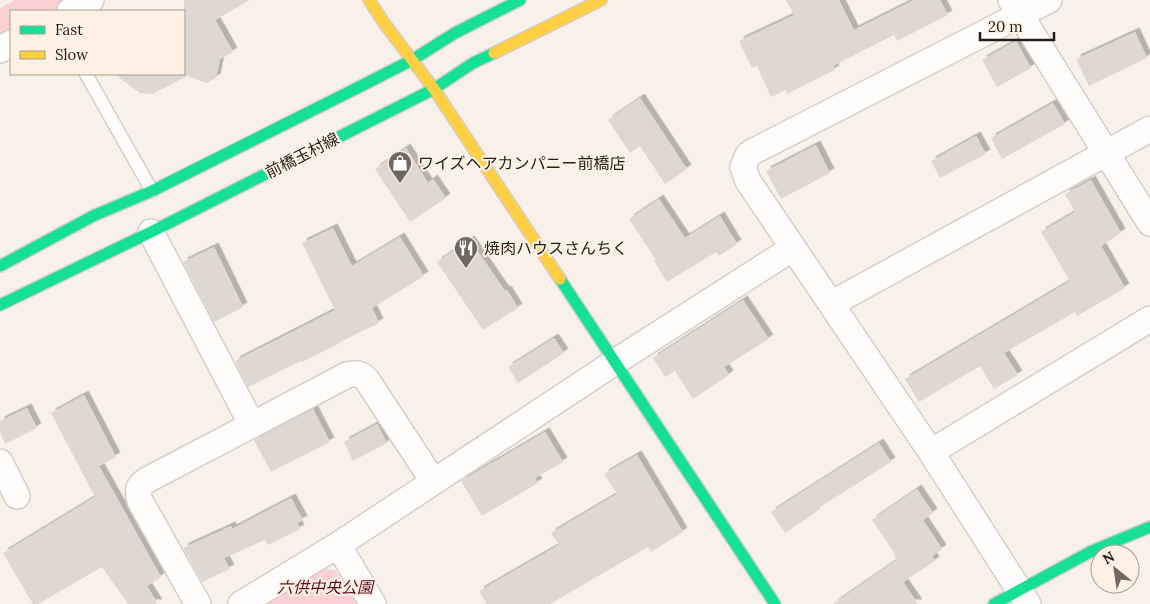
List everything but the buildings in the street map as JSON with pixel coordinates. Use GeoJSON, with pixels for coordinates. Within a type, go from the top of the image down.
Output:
{"type":"FeatureCollection","features":[{"type":"Feature","properties":{"kind":"main road"},"geometry":{"type":"LineString","coordinates":[[369,0],[434,89],[775,604]]}},
{"type":"Feature","properties":{"kind":"main road"},"geometry":{"type":"LineString","coordinates":[[0,266],[92,216],[152,191],[412,60],[455,33],[520,0]]}},
{"type":"Feature","properties":{"kind":"main road","name":"前橋玉村線"},"geometry":{"type":"LineString","coordinates":[[0,306],[434,89],[473,63],[602,0]]}},
{"type":"Feature","properties":{"kind":"main road"},"geometry":{"type":"LineString","coordinates":[[994,604],[1023,597],[1092,551],[1150,527]]}},
{"type":"Feature","properties":{"kind":"street"},"geometry":{"type":"LineString","coordinates":[[1023,597],[931,452],[748,181],[743,167],[748,155],[1015,7],[1049,0]]}},
{"type":"Feature","properties":{"kind":"street"},"geometry":{"type":"LineString","coordinates":[[1015,7],[1105,154],[1150,223]]}},
{"type":"Feature","properties":{"kind":"street"},"geometry":{"type":"LineString","coordinates":[[831,304],[1150,129]]}},
{"type":"Feature","properties":{"kind":"street"},"geometry":{"type":"LineString","coordinates":[[151,232],[252,425]]}},
{"type":"Feature","properties":{"kind":"street"},"geometry":{"type":"LineString","coordinates":[[242,604],[338,545],[615,362],[793,248]]}},
{"type":"Feature","properties":{"kind":"street"},"geometry":{"type":"LineString","coordinates":[[931,452],[1150,320]]}},
{"type":"Feature","properties":{"kind":"street"},"geometry":{"type":"LineString","coordinates":[[198,604],[140,501],[138,492],[140,485],[347,375],[354,373],[362,375],[433,481]]}},
{"type":"Feature","properties":{"kind":"street"},"geometry":{"type":"LineString","coordinates":[[0,462],[17,496]]}},
{"type":"Feature","properties":{"kind":"street"},"geometry":{"type":"LineString","coordinates":[[338,545],[373,604]]}},
{"type":"Feature","properties":{"kind":"lane"},"geometry":{"type":"LineString","coordinates":[[87,75],[152,191]]}},
{"type":"Feature","properties":{"kind":"green space"},"geometry":{"type":"Polygon","coordinates":[[[15,0],[63,0],[58,8],[54,10],[10,10],[10,34],[0,39],[0,8],[15,0]]]}},
{"type":"Feature","properties":{"kind":"green space","name":"六供中央公園"},"geometry":{"type":"Polygon","coordinates":[[[322,568],[335,570],[357,604],[266,604],[322,568]]]}},
{"type":"Feature","properties":{"kind":"traffic: fast"},"geometry":{"type":"LineString","coordinates":[[0,266],[93,216],[152,191],[369,82],[412,60],[455,33],[520,0]]}},
{"type":"Feature","properties":{"kind":"traffic: fast"},"geometry":{"type":"LineString","coordinates":[[0,305],[151,232],[434,89],[473,63],[494,53]]}},
{"type":"Feature","properties":{"kind":"traffic: fast"},"geometry":{"type":"LineString","coordinates":[[560,279],[775,604]]}},
{"type":"Feature","properties":{"kind":"traffic: fast"},"geometry":{"type":"LineString","coordinates":[[994,604],[1092,551],[1150,527]]}},
{"type":"Feature","properties":{"kind":"traffic: slow"},"geometry":{"type":"LineString","coordinates":[[369,0],[434,89],[560,279]]}},
{"type":"Feature","properties":{"kind":"traffic: slow"},"geometry":{"type":"LineString","coordinates":[[494,53],[601,0]]}},
{"type":"Feature","properties":{"kind":"place","name":"ワイズヘアカンパニー前橋店"},"geometry":{"type":"Point","coordinates":[400,184]}},
{"type":"Feature","properties":{"kind":"place","name":"焼肉ハウスさんちく"},"geometry":{"type":"Point","coordinates":[466,269]}}]}
